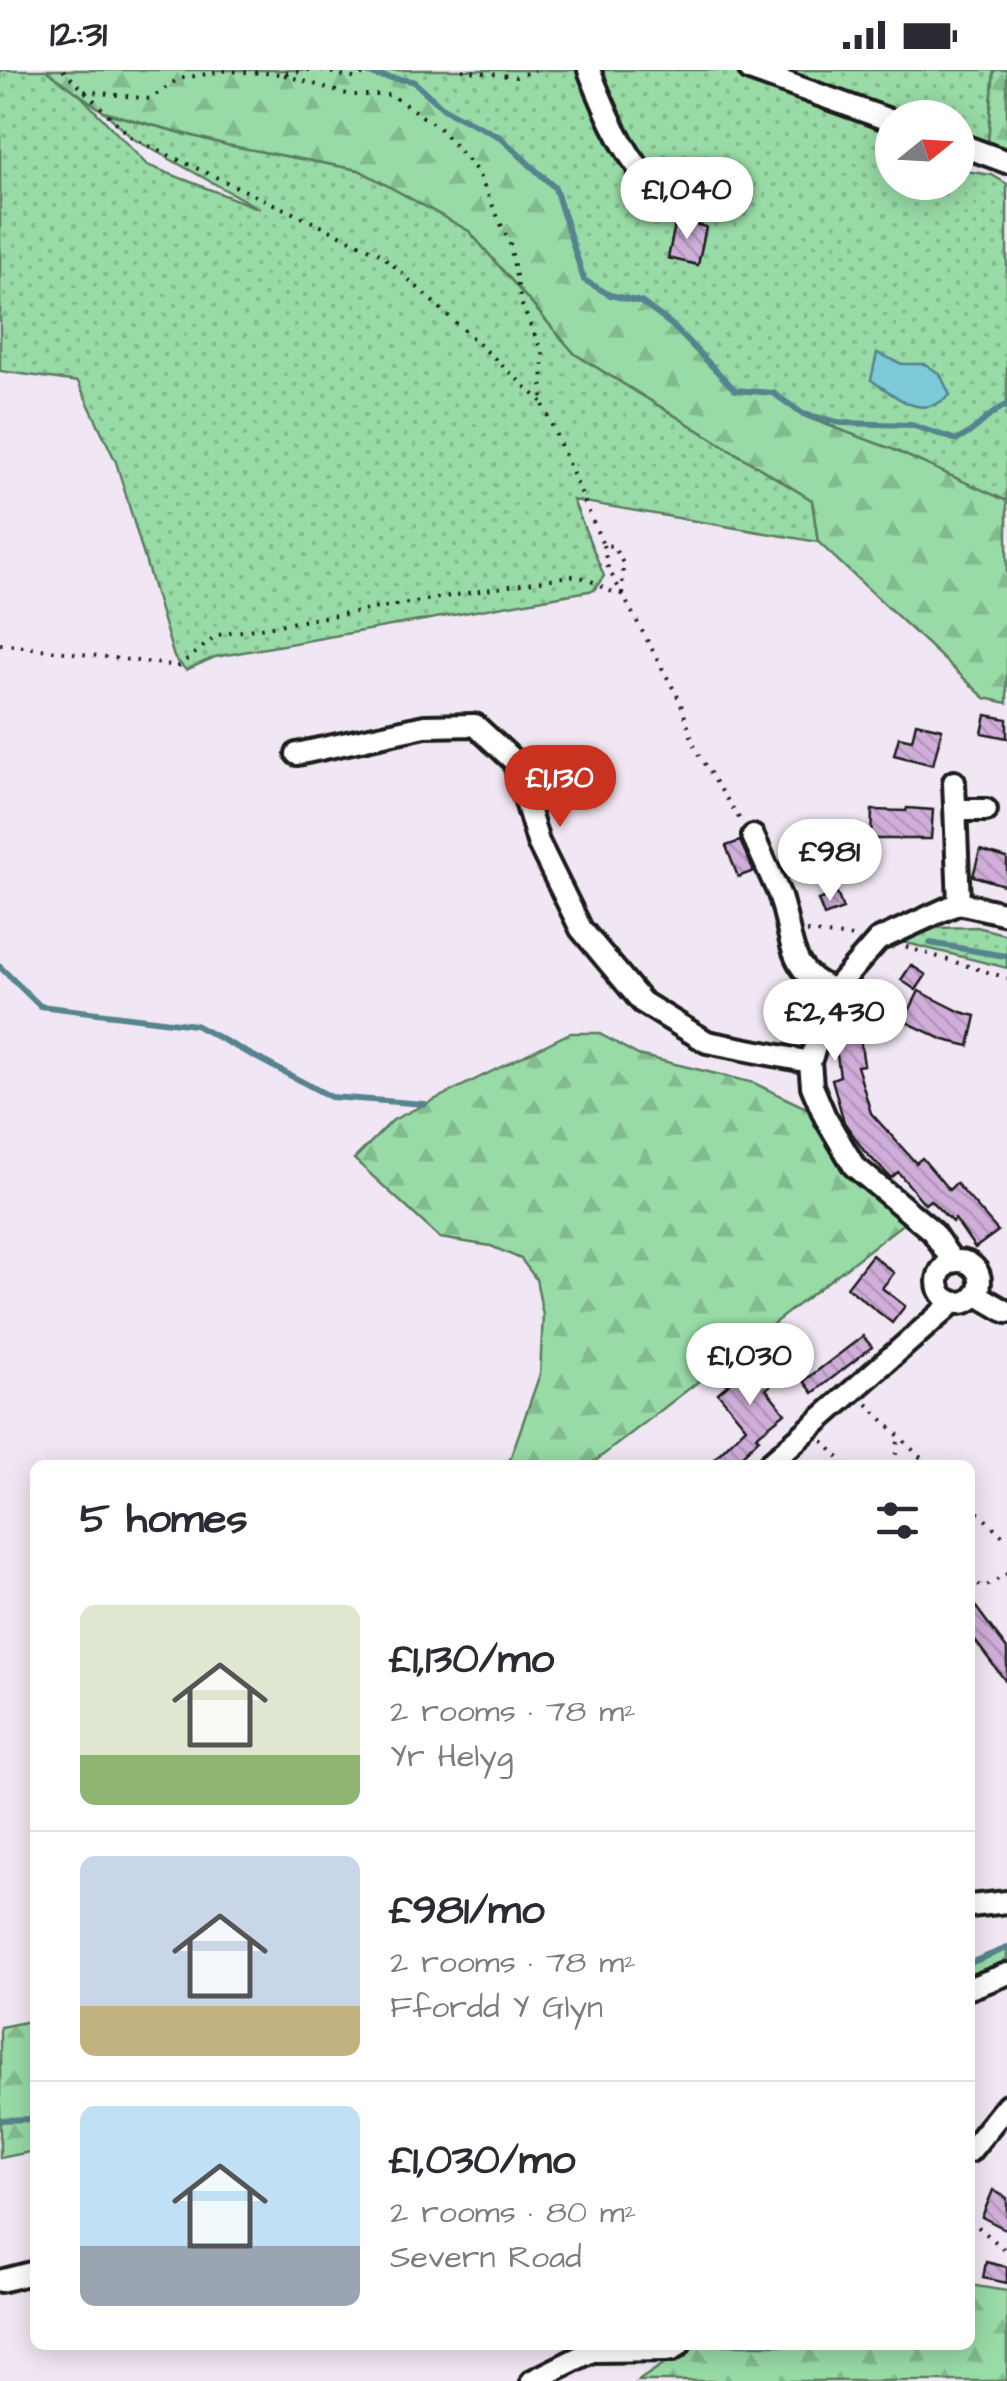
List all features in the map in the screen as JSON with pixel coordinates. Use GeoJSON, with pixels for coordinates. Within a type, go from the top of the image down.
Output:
{"type":"FeatureCollection","features":[{"type":"Feature","properties":{"kind":"street"},"geometry":{"type":"LineString","coordinates":[[589,70],[610,122],[648,180]]}},
{"type":"Feature","properties":{"kind":"street"},"geometry":{"type":"LineString","coordinates":[[750,70],[875,115]]}},
{"type":"Feature","properties":{"kind":"street"},"geometry":{"type":"LineString","coordinates":[[975,150],[1007,162]]}},
{"type":"Feature","properties":{"kind":"street"},"geometry":{"type":"LineString","coordinates":[[297,754],[425,726],[475,726],[514,761],[538,842],[581,928],[642,1002],[707,1042],[810,1062]]}},
{"type":"Feature","properties":{"kind":"street"},"geometry":{"type":"LineString","coordinates":[[954,782],[960,904]]}},
{"type":"Feature","properties":{"kind":"street"},"geometry":{"type":"LineString","coordinates":[[955,810],[986,810]]}},
{"type":"Feature","properties":{"kind":"street"},"geometry":{"type":"LineString","coordinates":[[753,836],[780,898],[793,956],[814,983],[834,990]]}},
{"type":"Feature","properties":{"kind":"street"},"geometry":{"type":"LineString","coordinates":[[953,1262],[932,1231],[854,1166],[825,1117],[812,1086],[810,1062],[834,990],[878,940],[960,904],[1007,914]]}},
{"type":"Feature","properties":{"kind":"street"},"geometry":{"type":"LineString","coordinates":[[953,1262],[966,1262],[976,1270],[980,1282],[976,1294],[967,1301],[949,1300],[940,1290],[939,1276],[953,1262]]}},
{"type":"Feature","properties":{"kind":"street"},"geometry":{"type":"LineString","coordinates":[[976,1294],[1007,1312]]}},
{"type":"Feature","properties":{"kind":"street"},"geometry":{"type":"LineString","coordinates":[[773,1460],[948,1308],[949,1300]]}},
{"type":"Feature","properties":{"kind":"street"},"geometry":{"type":"LineString","coordinates":[[975,1905],[1007,1902]]}},
{"type":"Feature","properties":{"kind":"street"},"geometry":{"type":"LineString","coordinates":[[975,1986],[1007,1974]]}},
{"type":"Feature","properties":{"kind":"street"},"geometry":{"type":"LineString","coordinates":[[975,2145],[1007,2105]]}},
{"type":"Feature","properties":{"kind":"street"},"geometry":{"type":"LineString","coordinates":[[0,2281],[30,2273]]}},
{"type":"Feature","properties":{"kind":"street"},"geometry":{"type":"LineString","coordinates":[[532,2381],[592,2351],[672,2350]]}},
{"type":"Feature","properties":{"kind":"path"},"geometry":{"type":"LineString","coordinates":[[63,70],[132,138],[381,254],[542,402]]}},
{"type":"Feature","properties":{"kind":"path"},"geometry":{"type":"LineString","coordinates":[[84,91],[150,100],[178,79],[224,71],[280,74],[308,70]]}},
{"type":"Feature","properties":{"kind":"path"},"geometry":{"type":"LineString","coordinates":[[321,70],[358,79],[368,70]]}},
{"type":"Feature","properties":{"kind":"path"},"geometry":{"type":"LineString","coordinates":[[462,70],[516,77],[535,70]]}},
{"type":"Feature","properties":{"kind":"path"},"geometry":{"type":"LineString","coordinates":[[280,74],[350,96],[391,96],[438,127],[477,171],[510,244],[521,303],[543,354],[542,402],[608,568],[680,701],[696,751],[753,836]]}},
{"type":"Feature","properties":{"kind":"path"},"geometry":{"type":"LineString","coordinates":[[602,545],[613,546],[623,563],[622,594]]}},
{"type":"Feature","properties":{"kind":"path"},"geometry":{"type":"LineString","coordinates":[[0,644],[179,666],[218,636],[569,576],[590,577],[610,592],[622,594]]}},
{"type":"Feature","properties":{"kind":"path"},"geometry":{"type":"LineString","coordinates":[[853,1390],[923,1460]]}},
{"type":"Feature","properties":{"kind":"path"},"geometry":{"type":"LineString","coordinates":[[809,1427],[841,1460]]}},
{"type":"Feature","properties":{"kind":"path"},"geometry":{"type":"LineString","coordinates":[[895,1460],[899,1436]]}},
{"type":"Feature","properties":{"kind":"path"},"geometry":{"type":"LineString","coordinates":[[975,1510],[1007,1540]]}},
{"type":"Feature","properties":{"kind":"path"},"geometry":{"type":"LineString","coordinates":[[975,1582],[983,1588],[1007,1574]]}},
{"type":"Feature","properties":{"kind":"path"},"geometry":{"type":"LineString","coordinates":[[975,2224],[1004,2249]]}},
{"type":"Feature","properties":{"kind":"green space"},"geometry":{"type":"Polygon","coordinates":[[[0,70],[46,70],[78,93],[147,165],[260,209],[132,138],[106,113],[227,145],[359,170],[469,231],[575,354],[812,500],[818,542],[573,500],[604,576],[594,590],[215,657],[186,670],[174,657],[116,462],[78,382],[0,371],[0,70]]]}},
{"type":"Feature","properties":{"kind":"green space"},"geometry":{"type":"Polygon","coordinates":[[[46,70],[362,70],[413,81],[445,109],[500,137],[555,188],[584,280],[610,295],[641,302],[661,316],[735,390],[773,393],[808,418],[892,449],[1007,501],[1007,703],[985,698],[818,542],[812,500],[575,354],[469,231],[359,170],[227,145],[104,112],[46,70]]]}},
{"type":"Feature","properties":{"kind":"green space"},"geometry":{"type":"Polygon","coordinates":[[[377,70],[994,70],[987,155],[975,150],[975,100],[875,100],[875,200],[975,200],[975,172],[992,175],[1007,184],[1007,501],[803,414],[773,393],[735,390],[672,325],[641,302],[610,295],[584,280],[555,188],[500,137],[444,109],[413,81],[377,76],[377,70]]]}},
{"type":"Feature","properties":{"kind":"green space"},"geometry":{"type":"Polygon","coordinates":[[[994,70],[1007,70],[1007,162],[987,155],[994,70]]]}},
{"type":"Feature","properties":{"kind":"green space"},"geometry":{"type":"Polygon","coordinates":[[[977,927],[1007,935],[1007,968],[902,942],[936,928],[977,927]]]}},
{"type":"Feature","properties":{"kind":"green space"},"geometry":{"type":"Polygon","coordinates":[[[570,1033],[598,1033],[638,1055],[754,1083],[825,1117],[854,1166],[913,1216],[596,1460],[510,1460],[540,1374],[543,1315],[536,1279],[521,1259],[491,1246],[440,1238],[354,1159],[393,1120],[570,1033]]]}},
{"type":"Feature","properties":{"kind":"green space"},"geometry":{"type":"Polygon","coordinates":[[[1007,1948],[1007,1960],[975,1973],[975,1961],[1007,1948]]]}},
{"type":"Feature","properties":{"kind":"green space"},"geometry":{"type":"Polygon","coordinates":[[[30,2021],[30,2152],[0,2158],[0,2027],[30,2021]]]}},
{"type":"Feature","properties":{"kind":"green space"},"geometry":{"type":"Polygon","coordinates":[[[975,2286],[1007,2291],[1007,2381],[638,2381],[684,2350],[975,2350],[975,2286]]]}},
{"type":"Feature","properties":{"kind":"water"},"geometry":{"type":"Polygon","coordinates":[[[877,353],[902,364],[925,364],[940,374],[950,395],[929,406],[900,399],[871,380],[877,353]]]}},
{"type":"Feature","properties":{"kind":"building"},"geometry":{"type":"Polygon","coordinates":[[[676,220],[706,227],[698,265],[668,258],[676,220]]]}},
{"type":"Feature","properties":{"kind":"building"},"geometry":{"type":"Polygon","coordinates":[[[986,715],[1007,719],[1007,738],[982,733],[986,715]]]}},
{"type":"Feature","properties":{"kind":"building"},"geometry":{"type":"Polygon","coordinates":[[[916,723],[942,729],[933,765],[894,755],[899,737],[912,740],[916,723]]]}},
{"type":"Feature","properties":{"kind":"building"},"geometry":{"type":"Polygon","coordinates":[[[872,810],[933,810],[931,839],[871,839],[872,810]]]}},
{"type":"Feature","properties":{"kind":"building"},"geometry":{"type":"Polygon","coordinates":[[[740,841],[754,871],[738,877],[726,846],[740,841]]]}},
{"type":"Feature","properties":{"kind":"building"},"geometry":{"type":"Polygon","coordinates":[[[980,850],[1007,858],[1007,886],[973,876],[980,850]]]}},
{"type":"Feature","properties":{"kind":"building"},"geometry":{"type":"Polygon","coordinates":[[[837,893],[843,909],[824,916],[818,900],[837,893]]]}},
{"type":"Feature","properties":{"kind":"building"},"geometry":{"type":"Polygon","coordinates":[[[911,965],[926,975],[916,990],[901,980],[911,965]]]}},
{"type":"Feature","properties":{"kind":"building"},"geometry":{"type":"Polygon","coordinates":[[[919,991],[976,1016],[969,1046],[944,1040],[904,1021],[919,991]]]}},
{"type":"Feature","properties":{"kind":"building"},"geometry":{"type":"Polygon","coordinates":[[[860,1038],[864,1065],[857,1066],[871,1113],[916,1163],[922,1158],[949,1190],[956,1183],[998,1231],[975,1248],[955,1219],[952,1222],[930,1200],[925,1204],[898,1172],[891,1178],[864,1151],[844,1122],[832,1079],[840,1076],[835,1042],[860,1038]]]}},
{"type":"Feature","properties":{"kind":"building"},"geometry":{"type":"Polygon","coordinates":[[[872,1255],[894,1273],[882,1288],[905,1306],[892,1323],[847,1287],[872,1255]]]}},
{"type":"Feature","properties":{"kind":"building"},"geometry":{"type":"Polygon","coordinates":[[[863,1336],[872,1347],[813,1393],[804,1381],[863,1336]]]}},
{"type":"Feature","properties":{"kind":"building"},"geometry":{"type":"Polygon","coordinates":[[[763,1355],[781,1377],[766,1389],[785,1413],[756,1436],[759,1439],[737,1460],[713,1460],[746,1427],[718,1393],[763,1355]]]}},
{"type":"Feature","properties":{"kind":"building"},"geometry":{"type":"Polygon","coordinates":[[[975,1606],[1007,1649],[1007,1683],[975,1641],[975,1606]]]}},
{"type":"Feature","properties":{"kind":"building"},"geometry":{"type":"Polygon","coordinates":[[[993,2190],[1007,2198],[1007,2230],[982,2217],[993,2190]]]}},
{"type":"Feature","properties":{"kind":"building"},"geometry":{"type":"Polygon","coordinates":[[[986,2262],[1007,2267],[1007,2283],[983,2278],[986,2262]]]}},
{"type":"Feature","properties":{"kind":"waterway"},"geometry":{"type":"LineString","coordinates":[[362,70],[413,81],[444,109],[500,137],[555,188],[584,280],[610,295],[641,302],[672,325],[735,390],[773,393],[803,414],[842,423],[911,425],[957,440],[1007,405]]}},
{"type":"Feature","properties":{"kind":"waterway"},"geometry":{"type":"LineString","coordinates":[[930,943],[1005,956]]}},
{"type":"Feature","properties":{"kind":"waterway"},"geometry":{"type":"LineString","coordinates":[[0,967],[40,1006],[195,1025],[331,1097],[425,1104]]}},
{"type":"Feature","properties":{"kind":"waterway"},"geometry":{"type":"LineString","coordinates":[[975,1961],[1007,1948]]}},
{"type":"Feature","properties":{"kind":"waterway"},"geometry":{"type":"LineString","coordinates":[[0,2120],[30,2119]]}}]}
